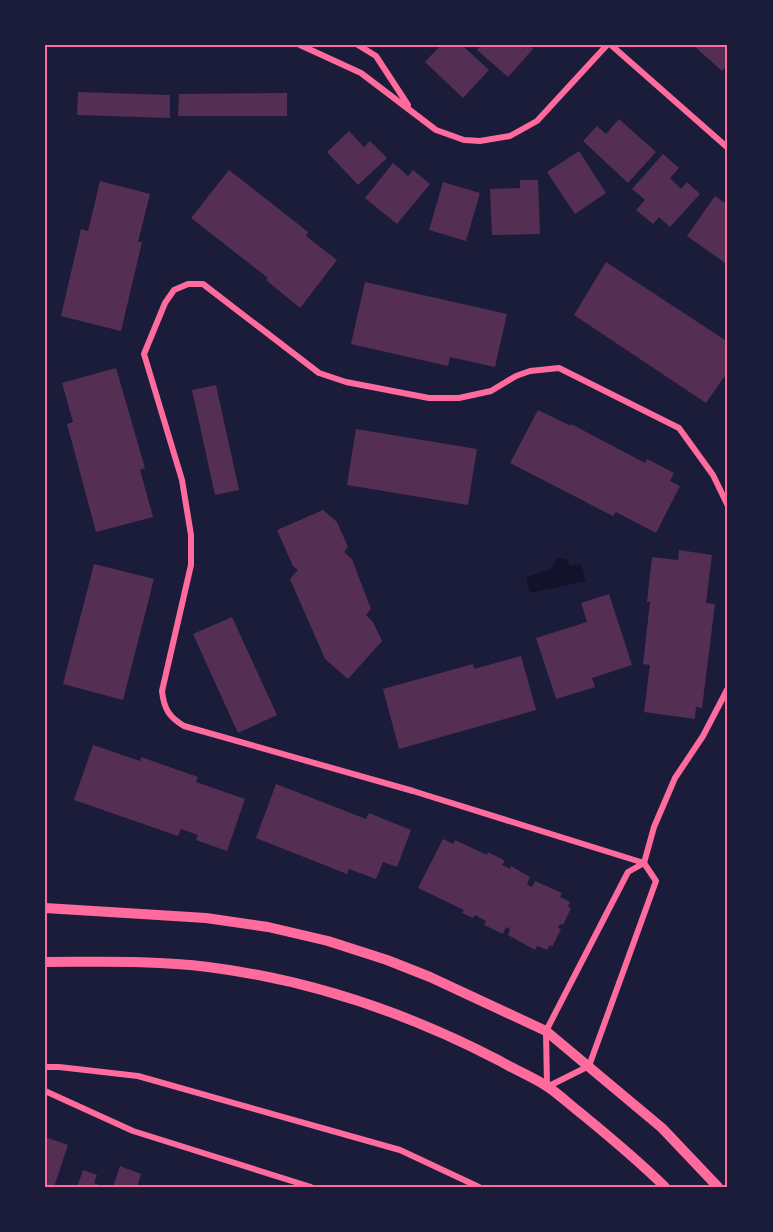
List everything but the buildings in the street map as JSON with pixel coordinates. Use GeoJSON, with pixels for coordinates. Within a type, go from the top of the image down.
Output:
{"type":"FeatureCollection","features":[{"type":"Feature","properties":{"kind":"street"},"geometry":{"type":"LineString","coordinates":[[300,45],[361,73],[436,130],[464,140],[488,140],[510,136],[524,130],[542,116],[609,45],[728,148]]}},
{"type":"Feature","properties":{"kind":"street"},"geometry":{"type":"LineString","coordinates":[[358,45],[376,56],[412,110]]}},
{"type":"Feature","properties":{"kind":"street"},"geometry":{"type":"LineString","coordinates":[[548,1087],[589,1066],[657,881],[644,863],[413,791],[184,726],[172,719],[163,706],[162,691],[191,565],[191,535],[182,480],[144,354],[165,303],[174,290],[188,284],[203,284],[319,373],[346,382],[429,398],[459,398],[491,391],[530,370],[559,368],[679,428],[713,475],[728,506]]}},
{"type":"Feature","properties":{"kind":"street"},"geometry":{"type":"LineString","coordinates":[[548,1087],[546,1031],[628,872],[644,863],[654,827],[675,778],[704,736],[728,688]]}},
{"type":"Feature","properties":{"kind":"street"},"geometry":{"type":"LineString","coordinates":[[45,908],[206,918],[268,927],[328,941],[430,977],[546,1031],[662,1128],[718,1187]]}},
{"type":"Feature","properties":{"kind":"street"},"geometry":{"type":"LineString","coordinates":[[45,962],[147,963],[207,967],[267,976],[325,990],[382,1008],[424,1024],[548,1087],[604,1132],[665,1187]]}},
{"type":"Feature","properties":{"kind":"street"},"geometry":{"type":"LineString","coordinates":[[45,1067],[59,1066],[138,1076],[400,1150],[479,1187]]}},
{"type":"Feature","properties":{"kind":"street"},"geometry":{"type":"LineString","coordinates":[[45,1091],[133,1131],[311,1187]]}},
{"type":"Feature","properties":{"kind":"shaded area"},"geometry":{"type":"Polygon","coordinates":[[[565,558],[570,566],[581,564],[586,581],[530,593],[526,577],[552,569],[556,559],[565,558]]]}}]}
